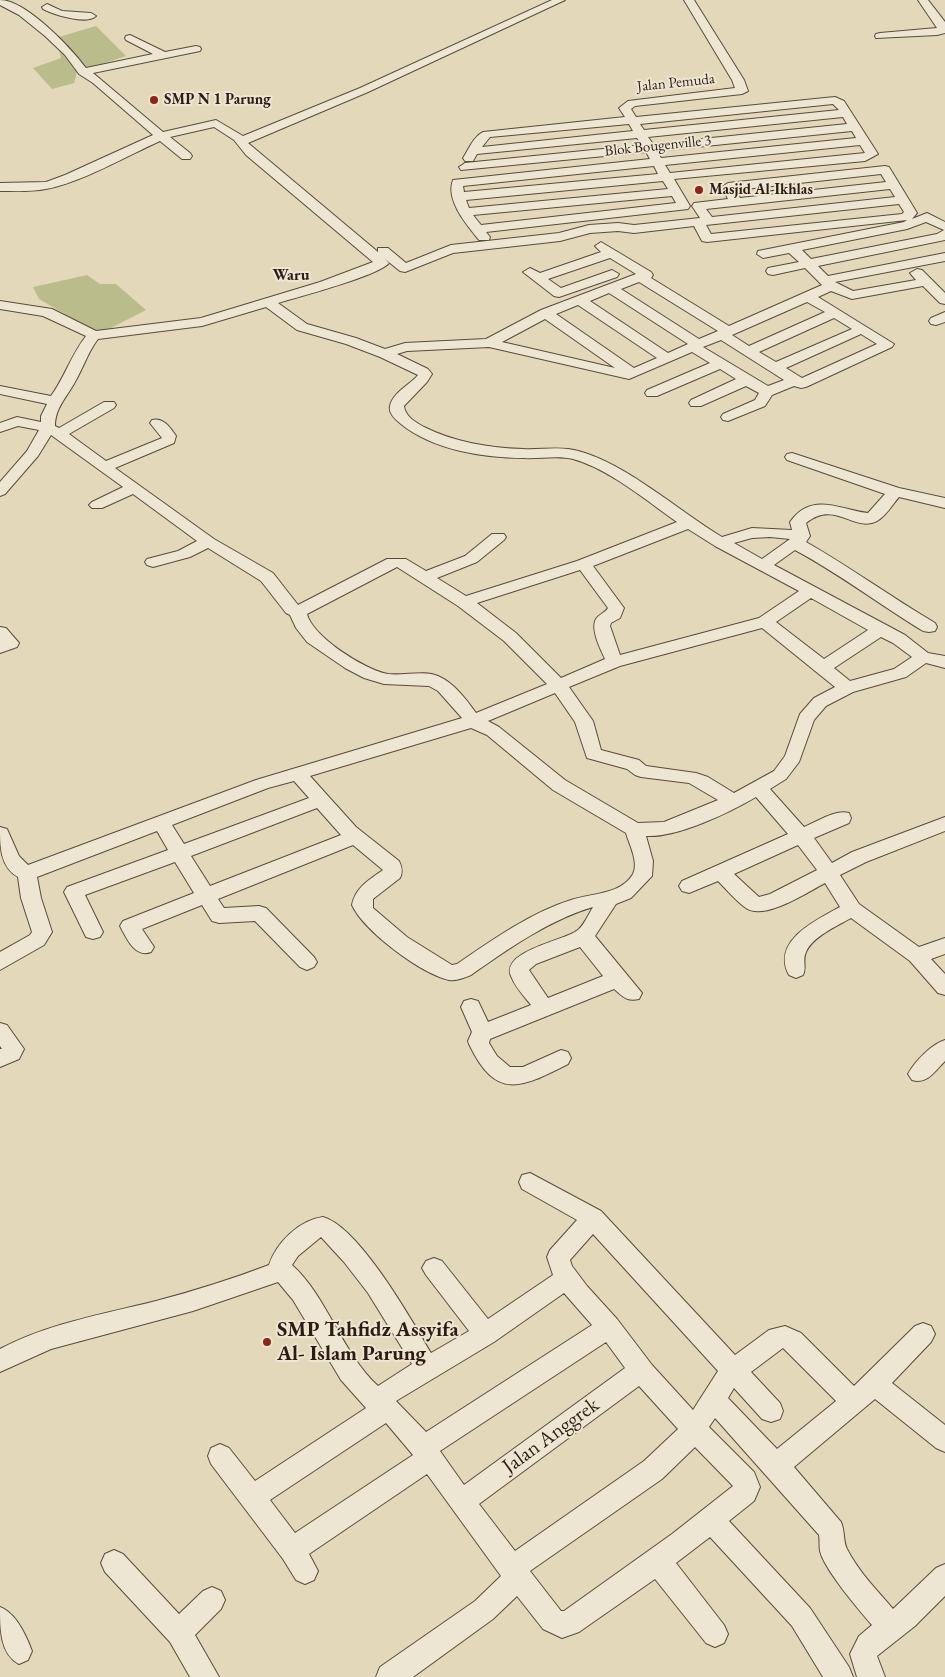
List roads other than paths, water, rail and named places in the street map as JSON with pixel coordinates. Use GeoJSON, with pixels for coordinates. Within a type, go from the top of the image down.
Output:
{"type":"FeatureCollection","features":[{"type":"Feature","properties":{"kind":"street","name":"Jalan Pemuda"},"geometry":{"type":"LineString","coordinates":[[684,206],[625,108],[629,104],[742,91],[738,80],[689,0]]}},
{"type":"Feature","properties":{"kind":"street"},"geometry":{"type":"LineString","coordinates":[[0,1],[22,13],[49,34],[69,53],[83,72],[97,81],[117,101],[186,156]]}},
{"type":"Feature","properties":{"kind":"street"},"geometry":{"type":"LineString","coordinates":[[242,141],[364,90],[556,1]]}},
{"type":"Feature","properties":{"kind":"street"},"geometry":{"type":"LineString","coordinates":[[22,13],[64,4]]}},
{"type":"Feature","properties":{"kind":"street"},"geometry":{"type":"LineString","coordinates":[[926,4],[945,7]]}},
{"type":"Feature","properties":{"kind":"street"},"geometry":{"type":"LineString","coordinates":[[880,36],[942,31],[942,25],[926,4]]}},
{"type":"Feature","properties":{"kind":"street"},"geometry":{"type":"LineString","coordinates":[[47,7],[63,14],[91,16]]}},
{"type":"Feature","properties":{"kind":"street"},"geometry":{"type":"LineString","coordinates":[[130,38],[163,55]]}},
{"type":"Feature","properties":{"kind":"street"},"geometry":{"type":"LineString","coordinates":[[83,72],[196,48]]}},
{"type":"Feature","properties":{"kind":"street"},"geometry":{"type":"LineString","coordinates":[[97,81],[146,68]]}},
{"type":"Feature","properties":{"kind":"street"},"geometry":{"type":"LineString","coordinates":[[458,197],[870,156],[872,154],[843,108],[829,100],[487,134],[482,137],[473,151],[457,183],[458,197],[465,212],[489,244]]}},
{"type":"Feature","properties":{"kind":"street"},"geometry":{"type":"LineString","coordinates":[[473,151],[641,134],[843,108]]}},
{"type":"Feature","properties":{"kind":"street"},"geometry":{"type":"LineString","coordinates":[[0,187],[35,187],[60,181],[161,136],[216,123],[242,141],[250,152],[382,263],[365,272],[202,322],[94,335],[66,323],[47,312],[0,305]]}},
{"type":"Feature","properties":{"kind":"street"},"geometry":{"type":"LineString","coordinates":[[466,166],[854,127]]}},
{"type":"Feature","properties":{"kind":"street","name":"Blok Bougenville 3"},"geometry":{"type":"LineString","coordinates":[[457,183],[863,141]]}},
{"type":"Feature","properties":{"kind":"street"},"geometry":{"type":"LineString","coordinates":[[383,251],[405,268],[451,249],[560,237],[589,229],[618,227],[634,229],[703,222],[903,200],[885,170],[728,186],[736,202],[698,206],[703,222]]}},
{"type":"Feature","properties":{"kind":"street"},"geometry":{"type":"LineString","coordinates":[[465,212],[677,192]]}},
{"type":"Feature","properties":{"kind":"street"},"geometry":{"type":"LineString","coordinates":[[477,229],[684,206]]}},
{"type":"Feature","properties":{"kind":"street"},"geometry":{"type":"LineString","coordinates":[[763,254],[906,225],[927,217],[944,234]]}},
{"type":"Feature","properties":{"kind":"street"},"geometry":{"type":"LineString","coordinates":[[773,271],[944,234]]}},
{"type":"Feature","properties":{"kind":"street"},"geometry":{"type":"LineString","coordinates":[[597,244],[611,252],[749,351],[802,384],[887,344],[807,296]]}},
{"type":"Feature","properties":{"kind":"street"},"geometry":{"type":"LineString","coordinates":[[792,248],[828,283],[852,295],[926,282]]}},
{"type":"Feature","properties":{"kind":"street"},"geometry":{"type":"LineString","coordinates":[[611,252],[534,275],[559,293],[636,271]]}},
{"type":"Feature","properties":{"kind":"street"},"geometry":{"type":"LineString","coordinates":[[385,354],[405,347],[489,343],[628,375],[807,296],[828,283],[908,264],[943,260]]}},
{"type":"Feature","properties":{"kind":"street"},"geometry":{"type":"LineString","coordinates":[[908,264],[945,300]]}},
{"type":"Feature","properties":{"kind":"street"},"geometry":{"type":"LineString","coordinates":[[489,343],[546,313],[610,288],[636,271]]}},
{"type":"Feature","properties":{"kind":"street"},"geometry":{"type":"LineString","coordinates":[[610,288],[721,364],[767,392]]}},
{"type":"Feature","properties":{"kind":"street"},"geometry":{"type":"LineString","coordinates":[[579,300],[667,358]]}},
{"type":"Feature","properties":{"kind":"street"},"geometry":{"type":"LineString","coordinates":[[269,303],[302,326],[385,354],[425,374],[422,380],[399,402],[398,414],[414,426],[433,436],[480,450],[522,454],[569,454],[583,458],[634,483],[689,523],[721,543],[899,639],[923,656],[945,662]]}},
{"type":"Feature","properties":{"kind":"street"},"geometry":{"type":"LineString","coordinates":[[546,313],[632,374]]}},
{"type":"Feature","properties":{"kind":"street"},"geometry":{"type":"LineString","coordinates":[[749,351],[835,313]]}},
{"type":"Feature","properties":{"kind":"street"},"geometry":{"type":"LineString","coordinates":[[775,368],[862,329]]}},
{"type":"Feature","properties":{"kind":"street"},"geometry":{"type":"LineString","coordinates":[[54,431],[48,416],[55,401],[69,381],[81,352],[94,335]]}},
{"type":"Feature","properties":{"kind":"street"},"geometry":{"type":"LineString","coordinates":[[652,393],[721,364]]}},
{"type":"Feature","properties":{"kind":"street"},"geometry":{"type":"LineString","coordinates":[[696,403],[747,380]]}},
{"type":"Feature","properties":{"kind":"street"},"geometry":{"type":"LineString","coordinates":[[728,418],[760,403],[767,392],[796,380]]}},
{"type":"Feature","properties":{"kind":"street"},"geometry":{"type":"LineString","coordinates":[[0,390],[55,401]]}},
{"type":"Feature","properties":{"kind":"street"},"geometry":{"type":"LineString","coordinates":[[0,491],[54,431],[109,405]]}},
{"type":"Feature","properties":{"kind":"street"},"geometry":{"type":"LineString","coordinates":[[0,428],[17,421],[54,431],[106,466],[208,542],[260,571],[292,609],[298,612],[302,624],[309,634],[322,645],[377,677],[432,680],[438,683],[461,705],[473,721],[493,731],[559,785],[634,829],[666,828],[705,814],[780,775],[793,758],[806,718],[820,702],[846,688],[900,674],[923,656]]}},
{"type":"Feature","properties":{"kind":"street"},"geometry":{"type":"LineString","coordinates":[[106,466],[169,440],[169,436],[157,424]]}},
{"type":"Feature","properties":{"kind":"street"},"geometry":{"type":"LineString","coordinates":[[792,457],[895,492],[945,503]]}},
{"type":"Feature","properties":{"kind":"street"},"geometry":{"type":"LineString","coordinates":[[96,505],[134,488]]}},
{"type":"Feature","properties":{"kind":"street"},"geometry":{"type":"LineString","coordinates":[[798,540],[798,522],[814,511],[833,508],[860,517],[871,518],[878,513],[895,492]]}},
{"type":"Feature","properties":{"kind":"street"},"geometry":{"type":"LineString","coordinates":[[464,602],[583,564],[689,523]]}},
{"type":"Feature","properties":{"kind":"street"},"geometry":{"type":"LineString","coordinates":[[721,543],[739,534],[753,532],[798,540],[884,600],[937,624]]}},
{"type":"Feature","properties":{"kind":"street"},"geometry":{"type":"LineString","coordinates":[[426,577],[471,559],[498,537]]}},
{"type":"Feature","properties":{"kind":"street"},"geometry":{"type":"LineString","coordinates":[[762,566],[798,540]]}},
{"type":"Feature","properties":{"kind":"street"},"geometry":{"type":"LineString","coordinates":[[153,562],[184,554],[208,542]]}},
{"type":"Feature","properties":{"kind":"street"},"geometry":{"type":"LineString","coordinates":[[298,612],[393,562],[400,562],[464,602],[510,637],[559,686],[584,721],[593,754],[632,764],[641,771],[690,777],[702,781],[733,801]]}},
{"type":"Feature","properties":{"kind":"street"},"geometry":{"type":"LineString","coordinates":[[583,564],[616,608],[614,614],[603,621],[602,626],[614,662]]}},
{"type":"Feature","properties":{"kind":"street"},"geometry":{"type":"LineString","coordinates":[[0,834],[15,866],[20,871],[27,873],[262,784],[473,721],[614,662],[765,622],[811,591]]}},
{"type":"Feature","properties":{"kind":"street"},"geometry":{"type":"LineString","coordinates":[[765,622],[823,667],[846,688]]}},
{"type":"Feature","properties":{"kind":"street"},"geometry":{"type":"LineString","coordinates":[[899,639],[912,632],[937,624]]}},
{"type":"Feature","properties":{"kind":"street"},"geometry":{"type":"LineString","coordinates":[[823,667],[880,630]]}},
{"type":"Feature","properties":{"kind":"street"},"geometry":{"type":"LineString","coordinates":[[0,632],[11,643],[0,648]]}},
{"type":"Feature","properties":{"kind":"street"},"geometry":{"type":"LineString","coordinates":[[297,773],[349,832],[392,866],[393,873],[367,892],[362,902],[363,909],[389,934],[441,968],[453,972],[464,970],[512,938],[551,916],[590,901],[609,899],[624,893],[642,876],[644,861],[634,829]]}},
{"type":"Feature","properties":{"kind":"street"},"geometry":{"type":"LineString","coordinates":[[758,788],[830,873],[852,909],[917,956],[945,987]]}},
{"type":"Feature","properties":{"kind":"street"},"geometry":{"type":"LineString","coordinates":[[93,932],[74,892],[310,804]]}},
{"type":"Feature","properties":{"kind":"street"},"geometry":{"type":"LineString","coordinates":[[689,886],[842,818]]}},
{"type":"Feature","properties":{"kind":"street"},"geometry":{"type":"LineString","coordinates":[[161,823],[220,916],[259,913],[307,962]]}},
{"type":"Feature","properties":{"kind":"street"},"geometry":{"type":"LineString","coordinates":[[720,872],[747,900],[759,905],[777,900],[859,857],[892,846],[945,824]]}},
{"type":"Feature","properties":{"kind":"street"},"geometry":{"type":"LineString","coordinates":[[144,947],[130,926],[346,840]]}},
{"type":"Feature","properties":{"kind":"street"},"geometry":{"type":"LineString","coordinates":[[0,962],[37,940],[42,932],[31,898],[27,873]]}},
{"type":"Feature","properties":{"kind":"street"},"geometry":{"type":"LineString","coordinates":[[543,1007],[520,975],[519,968],[529,959],[584,937],[609,899]]}},
{"type":"Feature","properties":{"kind":"street"},"geometry":{"type":"LineString","coordinates":[[796,970],[794,954],[798,946],[827,923],[852,909]]}},
{"type":"Feature","properties":{"kind":"street"},"geometry":{"type":"LineString","coordinates":[[584,937],[616,979],[632,993]]}},
{"type":"Feature","properties":{"kind":"street"},"geometry":{"type":"LineString","coordinates":[[917,956],[945,946]]}},
{"type":"Feature","properties":{"kind":"street"},"geometry":{"type":"LineString","coordinates":[[560,1058],[524,1075],[508,1076],[495,1068],[478,1043],[483,1033],[543,1007],[616,979]]}},
{"type":"Feature","properties":{"kind":"street"},"geometry":{"type":"LineString","coordinates":[[470,1007],[483,1033]]}},
{"type":"Feature","properties":{"kind":"street"},"geometry":{"type":"LineString","coordinates":[[0,1031],[14,1049],[12,1053],[0,1059]]}},
{"type":"Feature","properties":{"kind":"street"},"geometry":{"type":"LineString","coordinates":[[919,1074],[945,1048]]}},
{"type":"Feature","properties":{"kind":"street"},"geometry":{"type":"LineString","coordinates":[[530,1182],[593,1218],[770,1411]]}},
{"type":"Feature","properties":{"kind":"street"},"geometry":{"type":"LineString","coordinates":[[0,1361],[16,1352],[52,1338],[218,1293],[278,1271],[283,1272],[297,1285],[343,1363],[365,1392],[394,1414],[426,1453],[461,1502],[552,1620],[562,1625],[570,1623],[658,1562],[712,1521],[745,1492],[747,1487],[746,1482],[694,1430],[642,1370],[609,1327],[567,1278],[557,1261],[558,1257],[593,1218]]}},
{"type":"Feature","properties":{"kind":"street"},"geometry":{"type":"LineString","coordinates":[[278,1271],[280,1261],[287,1251],[312,1231],[319,1227],[326,1228],[354,1256],[390,1306],[427,1368]]}},
{"type":"Feature","properties":{"kind":"street"},"geometry":{"type":"LineString","coordinates":[[434,1268],[486,1334]]}},
{"type":"Feature","properties":{"kind":"street"},"geometry":{"type":"LineString","coordinates":[[253,1497],[381,1405],[427,1368],[486,1334],[567,1278]]}},
{"type":"Feature","properties":{"kind":"street"},"geometry":{"type":"LineString","coordinates":[[220,1456],[253,1497],[298,1560],[426,1453],[609,1327]]}},
{"type":"Feature","properties":{"kind":"street"},"geometry":{"type":"LineString","coordinates":[[776,1466],[875,1384],[923,1334]]}},
{"type":"Feature","properties":{"kind":"street"},"geometry":{"type":"LineString","coordinates":[[390,1677],[484,1610],[516,1572],[653,1470],[694,1430],[732,1370],[777,1338],[786,1337],[793,1341],[853,1402]]}},
{"type":"Feature","properties":{"kind":"street","name":"Jalan Anggrek"},"geometry":{"type":"LineString","coordinates":[[461,1502],[642,1370]]}},
{"type":"Feature","properties":{"kind":"street"},"geometry":{"type":"LineString","coordinates":[[875,1384],[945,1440]]}},
{"type":"Feature","properties":{"kind":"street"},"geometry":{"type":"LineString","coordinates":[[714,1400],[776,1466],[832,1530],[833,1552],[858,1588],[891,1628]]}},
{"type":"Feature","properties":{"kind":"street"},"geometry":{"type":"LineString","coordinates":[[712,1521],[801,1616],[839,1677]]}},
{"type":"Feature","properties":{"kind":"street"},"geometry":{"type":"LineString","coordinates":[[658,1562],[715,1634]]}},
{"type":"Feature","properties":{"kind":"street"},"geometry":{"type":"LineString","coordinates":[[114,1563],[179,1633],[205,1677]]}},
{"type":"Feature","properties":{"kind":"street"},"geometry":{"type":"LineString","coordinates":[[872,1677],[863,1654],[866,1648],[934,1590],[945,1577]]}},
{"type":"Feature","properties":{"kind":"street"},"geometry":{"type":"LineString","coordinates":[[179,1633],[212,1600]]}},
{"type":"Feature","properties":{"kind":"street"},"geometry":{"type":"LineString","coordinates":[[0,1620],[19,1651]]}},
{"type":"Feature","properties":{"kind":"place","name":"SMP N 1 Parung"},"geometry":{"type":"Point","coordinates":[154,100]}},
{"type":"Feature","properties":{"kind":"place","name":"Masjid Al-Ikhlas"},"geometry":{"type":"Point","coordinates":[699,190]}},
{"type":"Feature","properties":{"kind":"place","name":"SMP Tahfidz Assyifa Al- Islam Parung"},"geometry":{"type":"Point","coordinates":[267,1342]}},
{"type":"Feature","properties":{"kind":"district","name":"Waru"},"geometry":{"type":"Point","coordinates":[291,276]}}]}
